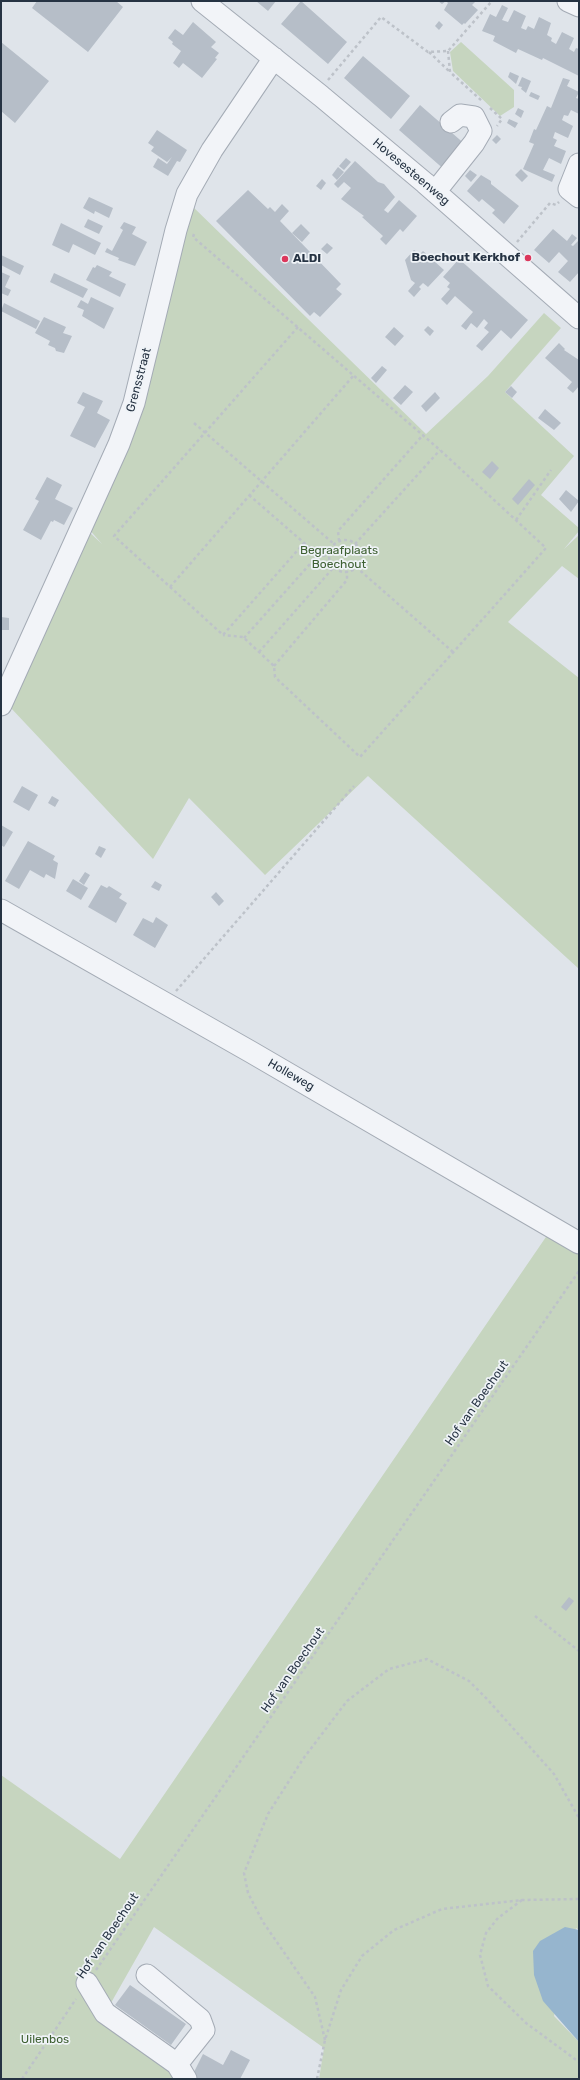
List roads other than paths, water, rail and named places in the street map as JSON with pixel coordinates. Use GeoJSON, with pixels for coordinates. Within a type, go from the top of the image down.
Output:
{"type":"FeatureCollection","features":[{"type":"Feature","properties":{"kind":"street","name":"Hovesesteenweg"},"geometry":{"type":"LineString","coordinates":[[202,1],[315,91],[435,192],[579,318]]}},
{"type":"Feature","properties":{"kind":"street"},"geometry":{"type":"LineString","coordinates":[[568,1],[579,6]]}},
{"type":"Feature","properties":{"kind":"street","name":"Grensstraat"},"geometry":{"type":"LineString","coordinates":[[1,705],[119,444],[134,403],[176,230],[187,194],[212,150],[274,58]]}},
{"type":"Feature","properties":{"kind":"street"},"geometry":{"type":"LineString","coordinates":[[435,192],[474,144],[481,131],[474,117],[460,115],[451,122]]}},
{"type":"Feature","properties":{"kind":"street"},"geometry":{"type":"LineString","coordinates":[[574,193],[579,164]]}},
{"type":"Feature","properties":{"kind":"street","name":"Holleweg"},"geometry":{"type":"LineString","coordinates":[[1,910],[579,1243]]}},
{"type":"Feature","properties":{"kind":"street"},"geometry":{"type":"LineString","coordinates":[[87,1983],[105,2013],[181,2072],[204,2030],[200,2020],[147,1975]]}},
{"type":"Feature","properties":{"kind":"water"},"geometry":{"type":"Polygon","coordinates":[[[565,1927],[579,1930],[579,2042],[543,2001],[534,1975],[533,1951],[540,1941],[565,1927]]]}},
{"type":"Feature","properties":{"kind":"place","name":"Boechout Kerkhof"},"geometry":{"type":"Point","coordinates":[528,258]}},
{"type":"Feature","properties":{"kind":"place","name":"ALDI"},"geometry":{"type":"Point","coordinates":[285,259]}},
{"type":"Feature","properties":{"kind":"park label","name":"Begraafplaats Boechout"},"geometry":{"type":"Point","coordinates":[339,558]}},
{"type":"Feature","properties":{"kind":"park label","name":"Uilenbos"},"geometry":{"type":"Point","coordinates":[45,2040]}}]}
